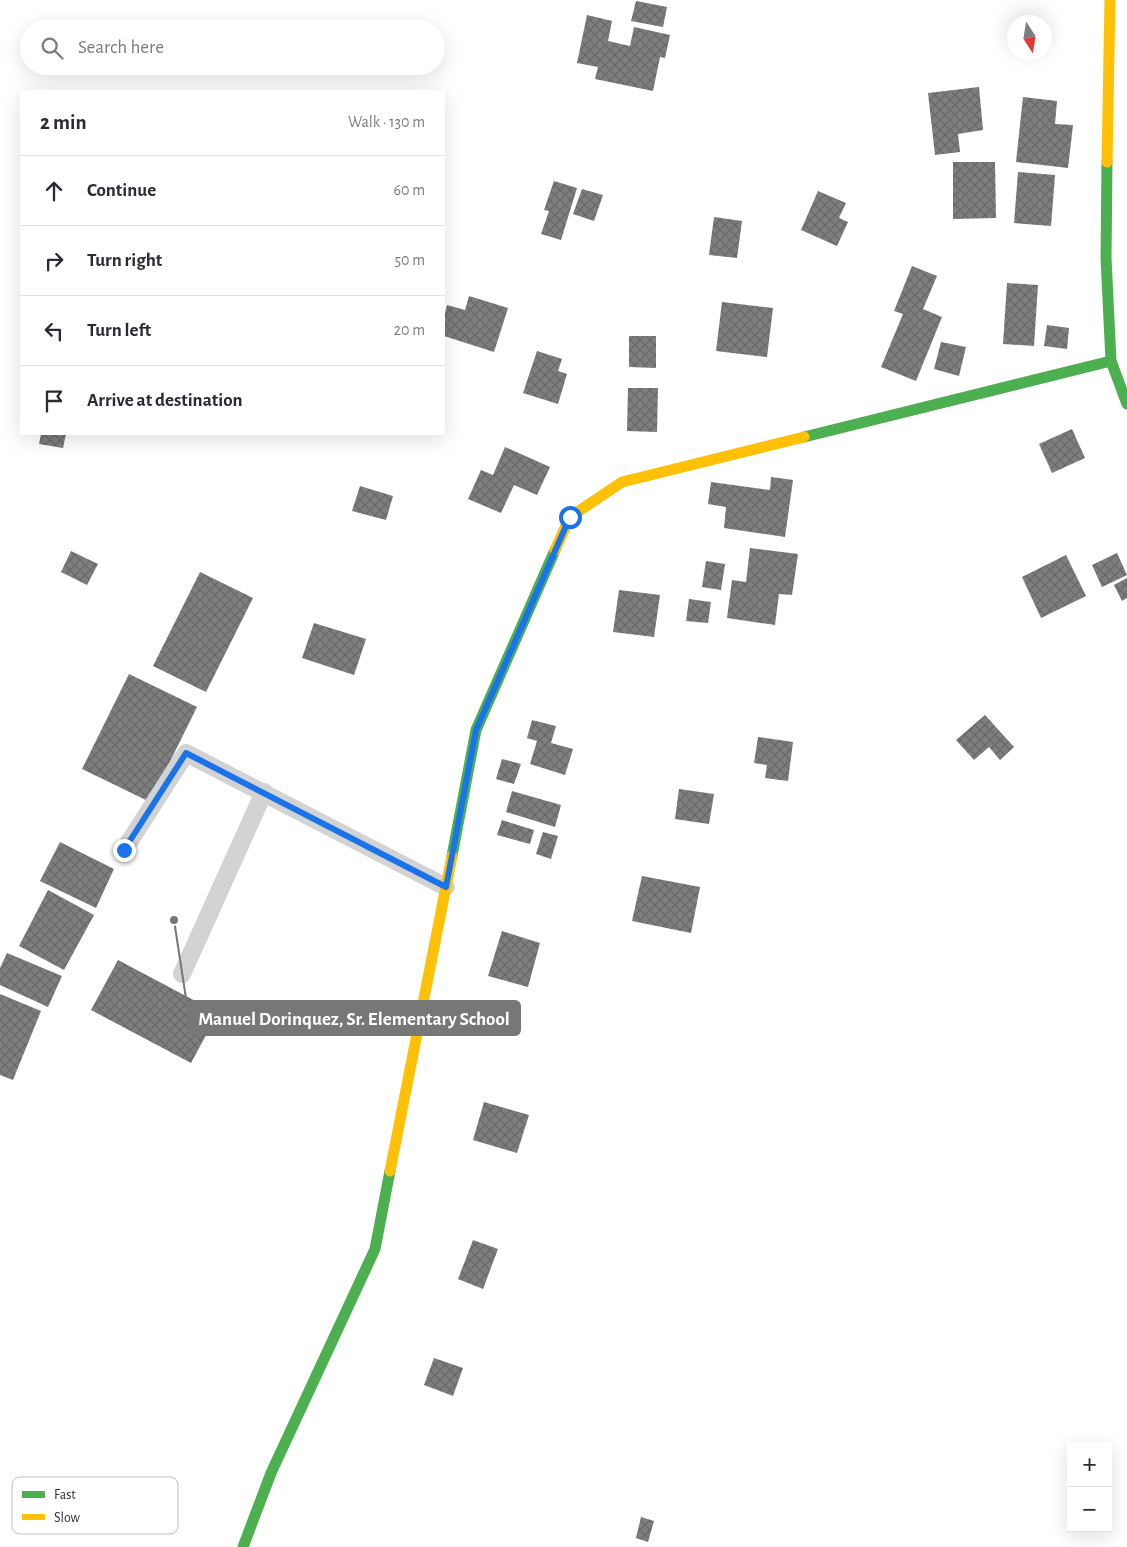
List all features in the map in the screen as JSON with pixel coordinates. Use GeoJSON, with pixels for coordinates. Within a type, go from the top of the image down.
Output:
{"type":"FeatureCollection","features":[{"type":"Feature","properties":{"kind":"street"},"geometry":{"type":"LineString","coordinates":[[1110,0],[1106,258],[1111,361],[1127,404]]}},
{"type":"Feature","properties":{"kind":"street"},"geometry":{"type":"LineString","coordinates":[[242,1547],[272,1473],[375,1249],[476,730],[570,517],[622,482],[1111,361]]}},
{"type":"Feature","properties":{"kind":"lane"},"geometry":{"type":"LineString","coordinates":[[124,850],[186,753],[446,887]]}},
{"type":"Feature","properties":{"kind":"lane"},"geometry":{"type":"LineString","coordinates":[[182,974],[264,792]]}},
{"type":"Feature","properties":{"kind":"building"},"geometry":{"type":"Polygon","coordinates":[[[636,1],[667,7],[663,27],[631,21],[636,1]]]}},
{"type":"Feature","properties":{"kind":"building"},"geometry":{"type":"Polygon","coordinates":[[[587,15],[612,21],[608,41],[630,46],[634,27],[670,35],[665,58],[660,57],[653,91],[595,79],[598,67],[577,63],[587,15]]]}},
{"type":"Feature","properties":{"kind":"building"},"geometry":{"type":"Polygon","coordinates":[[[979,87],[983,130],[958,134],[960,152],[935,155],[928,93],[979,87]]]}},
{"type":"Feature","properties":{"kind":"building"},"geometry":{"type":"Polygon","coordinates":[[[1023,97],[1057,101],[1055,124],[1073,125],[1068,168],[1016,162],[1023,97]]]}},
{"type":"Feature","properties":{"kind":"building"},"geometry":{"type":"Polygon","coordinates":[[[953,162],[995,162],[996,218],[953,219],[953,162]]]}},
{"type":"Feature","properties":{"kind":"building"},"geometry":{"type":"Polygon","coordinates":[[[1018,172],[1055,175],[1051,226],[1014,223],[1018,172]]]}},
{"type":"Feature","properties":{"kind":"building"},"geometry":{"type":"Polygon","coordinates":[[[554,181],[577,188],[561,240],[541,234],[549,211],[544,210],[554,181]]]}},
{"type":"Feature","properties":{"kind":"building"},"geometry":{"type":"Polygon","coordinates":[[[582,189],[603,195],[594,221],[573,214],[582,189]]]}},
{"type":"Feature","properties":{"kind":"building"},"geometry":{"type":"Polygon","coordinates":[[[818,191],[846,203],[839,218],[848,222],[837,246],[801,230],[818,191]]]}},
{"type":"Feature","properties":{"kind":"building"},"geometry":{"type":"Polygon","coordinates":[[[714,217],[742,221],[737,258],[709,255],[714,217]]]}},
{"type":"Feature","properties":{"kind":"building"},"geometry":{"type":"Polygon","coordinates":[[[912,266],[937,276],[923,309],[942,317],[916,381],[881,367],[903,314],[894,311],[912,266]]]}},
{"type":"Feature","properties":{"kind":"building"},"geometry":{"type":"Polygon","coordinates":[[[1007,283],[1038,285],[1034,346],[1003,344],[1007,283]]]}},
{"type":"Feature","properties":{"kind":"building"},"geometry":{"type":"Polygon","coordinates":[[[469,296],[508,308],[494,352],[445,336],[447,305],[465,310],[469,296]]]}},
{"type":"Feature","properties":{"kind":"building"},"geometry":{"type":"Polygon","coordinates":[[[722,302],[773,308],[767,357],[716,351],[722,302]]]}},
{"type":"Feature","properties":{"kind":"building"},"geometry":{"type":"Polygon","coordinates":[[[1047,325],[1069,328],[1067,349],[1044,346],[1047,325]]]}},
{"type":"Feature","properties":{"kind":"building"},"geometry":{"type":"Polygon","coordinates":[[[629,336],[656,336],[656,368],[629,367],[629,336]]]}},
{"type":"Feature","properties":{"kind":"building"},"geometry":{"type":"Polygon","coordinates":[[[941,342],[966,347],[959,376],[934,369],[941,342]]]}},
{"type":"Feature","properties":{"kind":"building"},"geometry":{"type":"Polygon","coordinates":[[[537,351],[562,359],[558,371],[567,374],[558,404],[523,393],[537,351]]]}},
{"type":"Feature","properties":{"kind":"building"},"geometry":{"type":"Polygon","coordinates":[[[628,388],[658,388],[657,432],[627,431],[628,388]]]}},
{"type":"Feature","properties":{"kind":"building"},"geometry":{"type":"Polygon","coordinates":[[[1072,429],[1085,458],[1052,473],[1039,444],[1072,429]]]}},
{"type":"Feature","properties":{"kind":"building"},"geometry":{"type":"Polygon","coordinates":[[[41,435],[66,435],[63,448],[39,444],[41,435]]]}},
{"type":"Feature","properties":{"kind":"building"},"geometry":{"type":"Polygon","coordinates":[[[505,447],[550,467],[537,495],[514,485],[501,513],[468,499],[481,470],[493,475],[505,447]]]}},
{"type":"Feature","properties":{"kind":"building"},"geometry":{"type":"Polygon","coordinates":[[[771,477],[793,480],[785,537],[724,528],[726,507],[708,504],[711,482],[770,490],[771,477]]]}},
{"type":"Feature","properties":{"kind":"building"},"geometry":{"type":"Polygon","coordinates":[[[360,486],[393,496],[386,520],[352,511],[360,486]]]}},
{"type":"Feature","properties":{"kind":"building"},"geometry":{"type":"Polygon","coordinates":[[[750,548],[798,554],[792,595],[779,594],[775,625],[727,618],[732,580],[746,582],[750,548]]]}},
{"type":"Feature","properties":{"kind":"building"},"geometry":{"type":"Polygon","coordinates":[[[71,551],[98,564],[87,585],[61,572],[71,551]]]}},
{"type":"Feature","properties":{"kind":"building"},"geometry":{"type":"Polygon","coordinates":[[[1117,553],[1127,575],[1102,587],[1092,565],[1117,553]]]}},
{"type":"Feature","properties":{"kind":"building"},"geometry":{"type":"Polygon","coordinates":[[[1066,555],[1086,596],[1041,618],[1022,577],[1066,555]]]}},
{"type":"Feature","properties":{"kind":"building"},"geometry":{"type":"Polygon","coordinates":[[[706,561],[725,564],[721,590],[702,587],[706,561]]]}},
{"type":"Feature","properties":{"kind":"building"},"geometry":{"type":"Polygon","coordinates":[[[200,572],[253,598],[206,692],[153,666],[200,572]]]}},
{"type":"Feature","properties":{"kind":"building"},"geometry":{"type":"Polygon","coordinates":[[[1127,578],[1127,598],[1122,601],[1114,585],[1127,578]]]}},
{"type":"Feature","properties":{"kind":"building"},"geometry":{"type":"Polygon","coordinates":[[[619,590],[660,595],[654,637],[613,632],[619,590]]]}},
{"type":"Feature","properties":{"kind":"building"},"geometry":{"type":"Polygon","coordinates":[[[689,599],[711,602],[708,623],[686,621],[689,599]]]}},
{"type":"Feature","properties":{"kind":"building"},"geometry":{"type":"Polygon","coordinates":[[[314,623],[366,639],[354,675],[302,658],[314,623]]]}},
{"type":"Feature","properties":{"kind":"building"},"geometry":{"type":"Polygon","coordinates":[[[129,674],[197,707],[150,802],[82,769],[129,674]]]}},
{"type":"Feature","properties":{"kind":"building"},"geometry":{"type":"Polygon","coordinates":[[[985,715],[1014,747],[1000,760],[989,747],[974,760],[956,740],[985,715]]]}},
{"type":"Feature","properties":{"kind":"building"},"geometry":{"type":"Polygon","coordinates":[[[532,720],[556,726],[551,743],[573,749],[565,775],[530,764],[537,741],[527,738],[532,720]]]}},
{"type":"Feature","properties":{"kind":"building"},"geometry":{"type":"Polygon","coordinates":[[[758,737],[793,742],[788,781],[765,778],[767,765],[754,763],[758,737]]]}},
{"type":"Feature","properties":{"kind":"building"},"geometry":{"type":"Polygon","coordinates":[[[502,759],[521,764],[514,784],[496,779],[502,759]]]}},
{"type":"Feature","properties":{"kind":"building"},"geometry":{"type":"Polygon","coordinates":[[[679,789],[714,794],[709,824],[675,819],[679,789]]]}},
{"type":"Feature","properties":{"kind":"building"},"geometry":{"type":"Polygon","coordinates":[[[512,791],[561,805],[555,827],[506,812],[512,791]]]}},
{"type":"Feature","properties":{"kind":"building"},"geometry":{"type":"Polygon","coordinates":[[[502,820],[534,830],[530,844],[497,835],[502,820]]]}},
{"type":"Feature","properties":{"kind":"building"},"geometry":{"type":"Polygon","coordinates":[[[543,832],[558,836],[551,859],[536,854],[543,832]]]}},
{"type":"Feature","properties":{"kind":"building"},"geometry":{"type":"Polygon","coordinates":[[[60,842],[114,869],[96,908],[40,881],[60,842]]]}},
{"type":"Feature","properties":{"kind":"building"},"geometry":{"type":"Polygon","coordinates":[[[642,876],[700,887],[691,933],[632,921],[642,876]]]}},
{"type":"Feature","properties":{"kind":"building"},"geometry":{"type":"Polygon","coordinates":[[[48,890],[94,915],[64,970],[19,946],[48,890]]]}},
{"type":"Feature","properties":{"kind":"building"},"geometry":{"type":"Polygon","coordinates":[[[502,931],[540,943],[528,987],[488,976],[502,931]]]}},
{"type":"Feature","properties":{"kind":"building"},"geometry":{"type":"Polygon","coordinates":[[[7,953],[62,976],[48,1007],[0,985],[0,968],[7,953]]]}},
{"type":"Feature","properties":{"kind":"building"},"geometry":{"type":"Polygon","coordinates":[[[118,960],[218,1013],[191,1063],[91,1010],[118,960]]]}},
{"type":"Feature","properties":{"kind":"building"},"geometry":{"type":"Polygon","coordinates":[[[0,994],[41,1011],[13,1080],[0,1075],[0,994]]]}},
{"type":"Feature","properties":{"kind":"building"},"geometry":{"type":"Polygon","coordinates":[[[484,1102],[529,1115],[517,1153],[473,1140],[484,1102]]]}},
{"type":"Feature","properties":{"kind":"building"},"geometry":{"type":"Polygon","coordinates":[[[473,1240],[498,1249],[483,1289],[458,1279],[473,1240]]]}},
{"type":"Feature","properties":{"kind":"building"},"geometry":{"type":"Polygon","coordinates":[[[434,1358],[463,1368],[453,1396],[424,1385],[434,1358]]]}},
{"type":"Feature","properties":{"kind":"building"},"geometry":{"type":"Polygon","coordinates":[[[641,1517],[654,1521],[648,1542],[636,1538],[641,1517]]]}},
{"type":"Feature","properties":{"kind":"traffic: fast"},"geometry":{"type":"LineString","coordinates":[[1107,162],[1106,258],[1111,361],[1127,404]]}},
{"type":"Feature","properties":{"kind":"traffic: fast"},"geometry":{"type":"LineString","coordinates":[[804,437],[1111,361]]}},
{"type":"Feature","properties":{"kind":"traffic: fast"},"geometry":{"type":"LineString","coordinates":[[452,856],[476,730],[555,550]]}},
{"type":"Feature","properties":{"kind":"traffic: fast"},"geometry":{"type":"LineString","coordinates":[[243,1547],[271,1473],[375,1249],[390,1171]]}},
{"type":"Feature","properties":{"kind":"traffic: slow"},"geometry":{"type":"LineString","coordinates":[[1107,162],[1110,0]]}},
{"type":"Feature","properties":{"kind":"traffic: slow"},"geometry":{"type":"LineString","coordinates":[[555,550],[570,517],[622,482],[804,437]]}},
{"type":"Feature","properties":{"kind":"traffic: slow"},"geometry":{"type":"LineString","coordinates":[[390,1171],[452,856]]}},
{"type":"Feature","properties":{"kind":"place","name":"Manuel Dorinquez, Sr. Elementary School"},"geometry":{"type":"Point","coordinates":[174,920]}},
{"type":"Feature","properties":{"kind":"route"},"geometry":{"type":"LineString","coordinates":[[124,850],[186,753],[446,887],[476,730],[570,517]]}}]}
